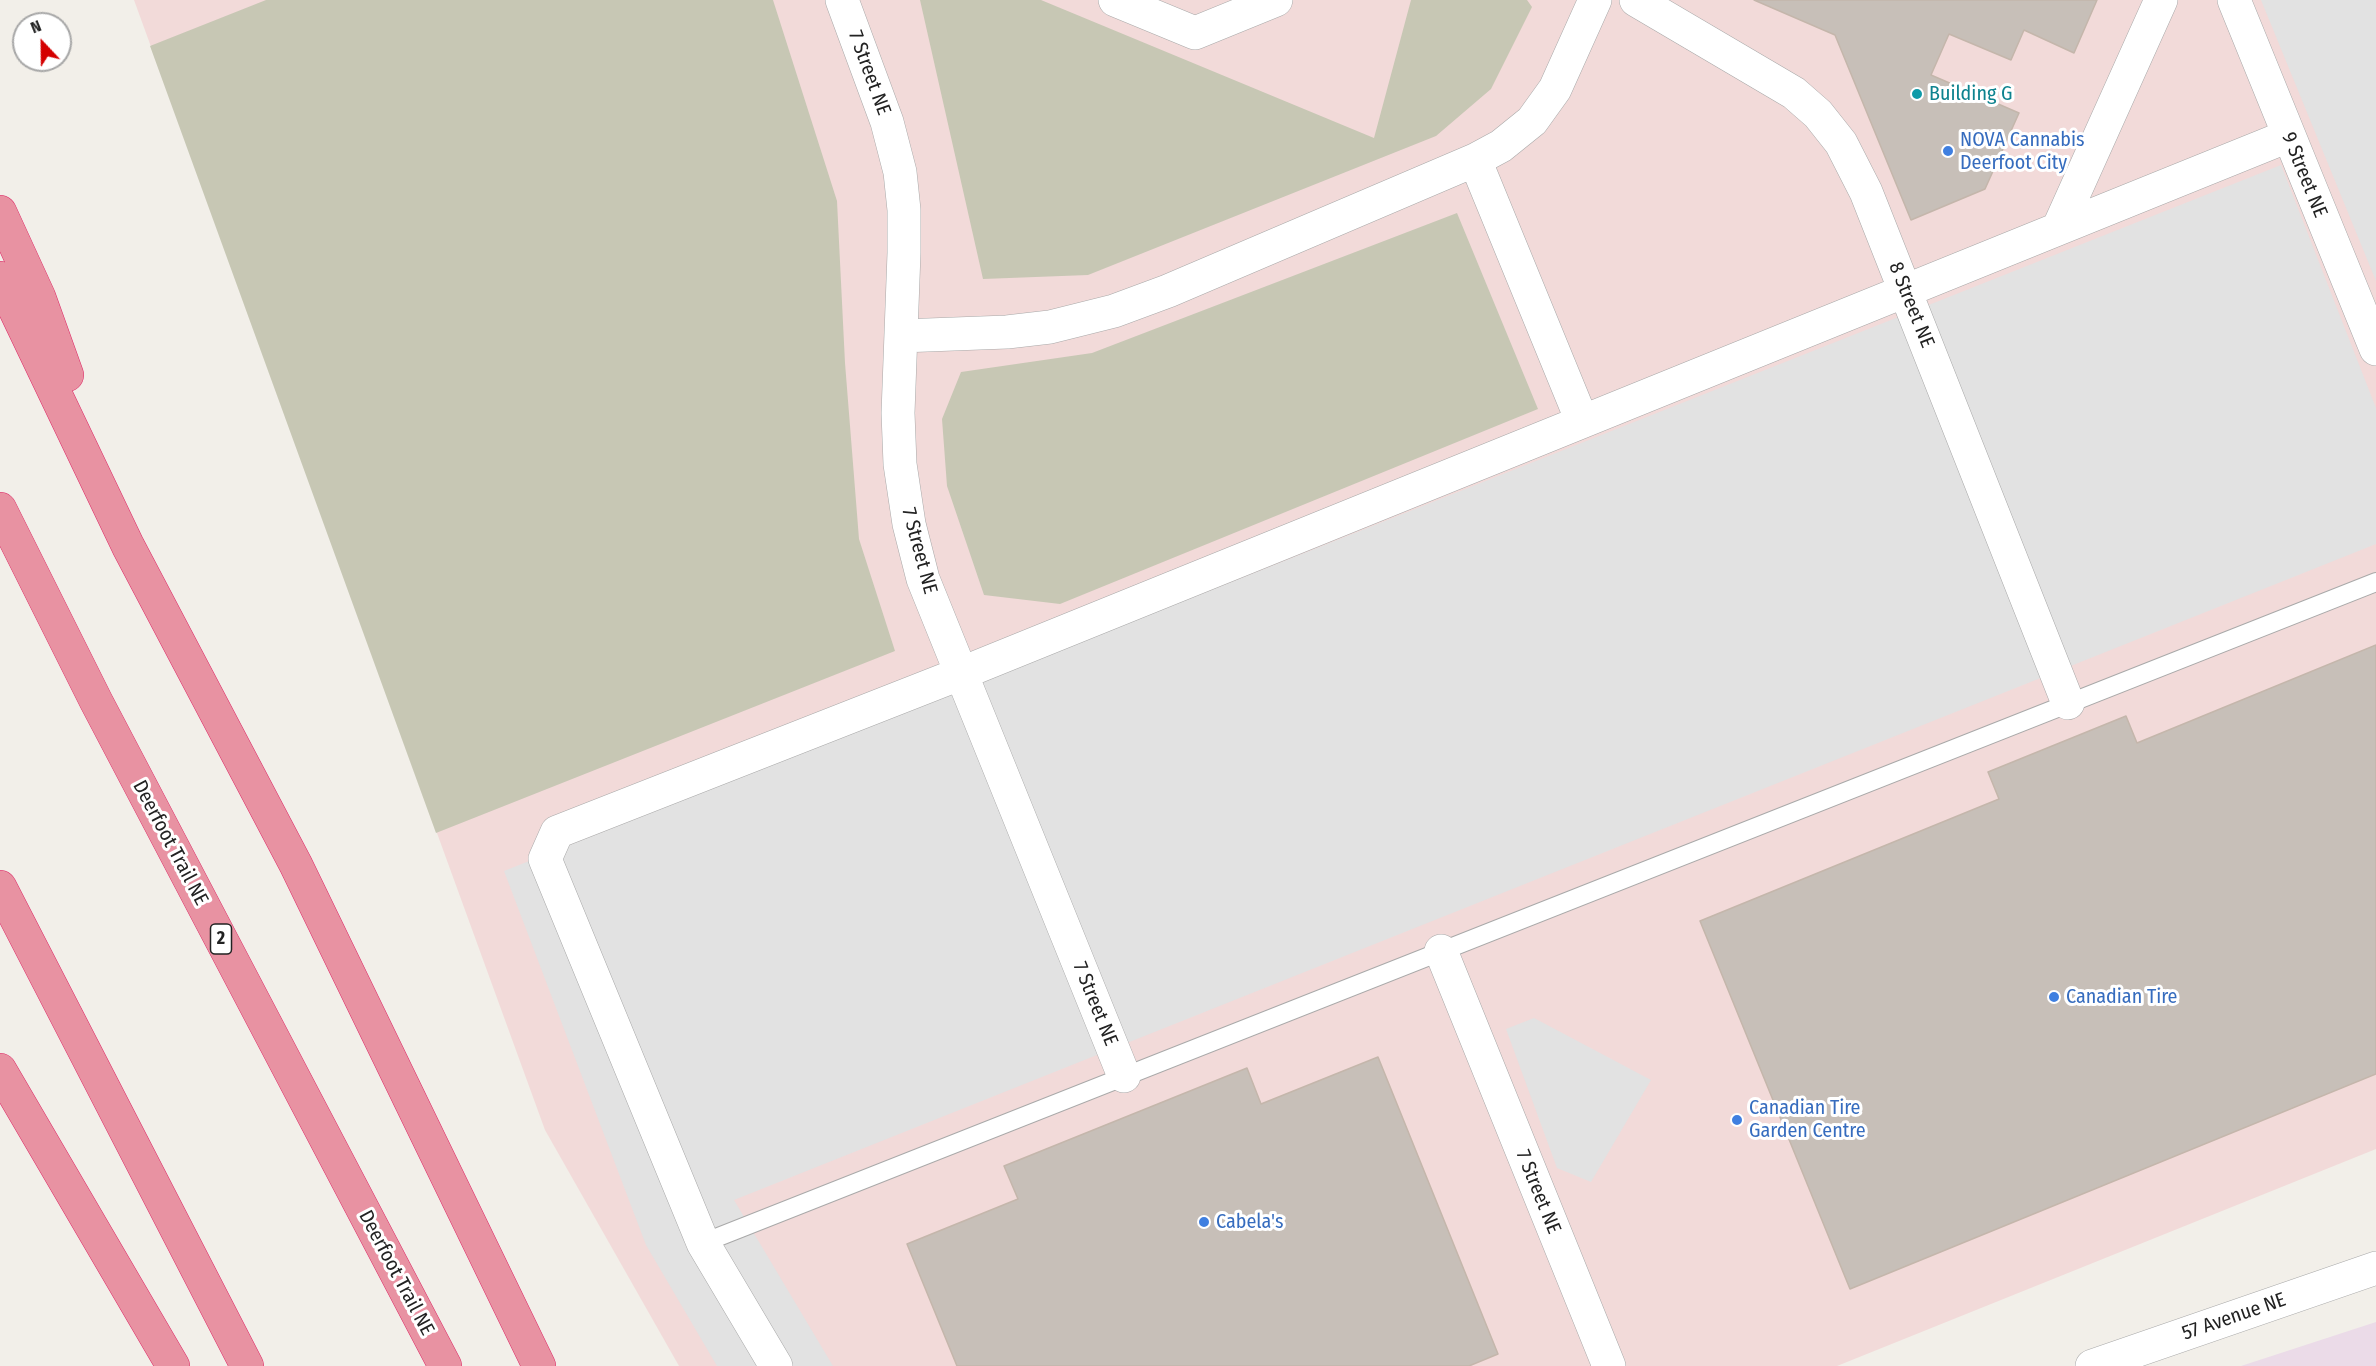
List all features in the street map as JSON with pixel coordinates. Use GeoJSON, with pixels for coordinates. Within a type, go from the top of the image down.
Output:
{"type":"FeatureCollection","features":[{"type":"Feature","properties":{"kind":"highway"},"geometry":{"type":"LineString","coordinates":[[0,212],[39,297],[128,546]]}},
{"type":"Feature","properties":{"kind":"highway"},"geometry":{"type":"LineString","coordinates":[[0,278],[128,546],[296,865],[539,1366]]}},
{"type":"Feature","properties":{"kind":"highway","name":"Deerfoot Trail NE"},"geometry":{"type":"LineString","coordinates":[[0,509],[96,702],[445,1366]]}},
{"type":"Feature","properties":{"kind":"highway"},"geometry":{"type":"LineString","coordinates":[[0,887],[247,1366]]}},
{"type":"Feature","properties":{"kind":"highway"},"geometry":{"type":"LineString","coordinates":[[0,1070],[173,1366]]}},
{"type":"Feature","properties":{"kind":"street","name":"7 Street NE"},"geometry":{"type":"LineString","coordinates":[[843,0],[887,122],[900,172],[904,210],[898,414],[899,454],[909,524],[923,579],[1124,1076]]}},
{"type":"Feature","properties":{"kind":"street"},"geometry":{"type":"LineString","coordinates":[[1115,0],[1195,33],[1276,0]]}},
{"type":"Feature","properties":{"kind":"street"},"geometry":{"type":"LineString","coordinates":[[901,336],[1007,332],[1050,327],[1114,310],[1168,291],[1475,160],[1501,146],[1532,121],[1555,89],[1595,0]]}},
{"type":"Feature","properties":{"kind":"street","name":"8 Street NE"},"geometry":{"type":"LineString","coordinates":[[1636,0],[1794,93],[1818,114],[1841,143],[1855,168],[1905,290],[2068,703]]}},
{"type":"Feature","properties":{"kind":"street"},"geometry":{"type":"LineString","coordinates":[[2058,229],[2161,0]]}},
{"type":"Feature","properties":{"kind":"street","name":"9 Street NE"},"geometry":{"type":"LineString","coordinates":[[2234,0],[2376,349]]}},
{"type":"Feature","properties":{"kind":"street"},"geometry":{"type":"LineString","coordinates":[[776,1366],[703,1243],[545,859],[557,832],[962,673],[2288,136]]}},
{"type":"Feature","properties":{"kind":"street"},"geometry":{"type":"LineString","coordinates":[[1475,160],[1582,421]]}},
{"type":"Feature","properties":{"kind":"street","name":"7 Street NE"},"geometry":{"type":"LineString","coordinates":[[1441,951],[1609,1366]]}},
{"type":"Feature","properties":{"kind":"street","name":"57 Avenue NE"},"geometry":{"type":"LineString","coordinates":[[2092,1366],[2376,1268]]}},
{"type":"Feature","properties":{"kind":"lane"},"geometry":{"type":"LineString","coordinates":[[703,1243],[2376,582]]}},
{"type":"Feature","properties":{"kind":"shaded area"},"geometry":{"type":"Polygon","coordinates":[[[134,0],[2376,0],[2376,1149],[1837,1366],[679,1366],[545,1130],[134,0]]]}},
{"type":"Feature","properties":{"kind":"shaded area"},"geometry":{"type":"Polygon","coordinates":[[[266,0],[773,0],[837,201],[845,363],[859,539],[895,651],[436,833],[150,46],[266,0]]]}},
{"type":"Feature","properties":{"kind":"shaded area"},"geometry":{"type":"Polygon","coordinates":[[[920,0],[1041,0],[1374,138],[1411,0],[1527,0],[1532,7],[1491,89],[1436,136],[1088,275],[983,279],[920,0]]]}},
{"type":"Feature","properties":{"kind":"shaded area"},"geometry":{"type":"Polygon","coordinates":[[[2261,0],[2376,0],[2376,281],[2261,0]]]}},
{"type":"Feature","properties":{"kind":"shaded area"},"geometry":{"type":"Polygon","coordinates":[[[2281,165],[2376,408],[2376,544],[734,1200],[833,1366],[717,1366],[646,1245],[504,871],[2281,165]]]}},
{"type":"Feature","properties":{"kind":"shaded area"},"geometry":{"type":"Polygon","coordinates":[[[1457,213],[1538,409],[1060,604],[984,595],[947,486],[942,419],[961,372],[1092,353],[1457,213]]]}},
{"type":"Feature","properties":{"kind":"shaded area"},"geometry":{"type":"Polygon","coordinates":[[[1534,1018],[1651,1080],[1591,1182],[1557,1168],[1506,1029],[1534,1018]]]}},
{"type":"Feature","properties":{"kind":"shaded area"},"geometry":{"type":"Polygon","coordinates":[[[2376,1322],[2376,1366],[2241,1366],[2376,1322]]]}},
{"type":"Feature","properties":{"kind":"building","name":"Building G"},"geometry":{"type":"Polygon","coordinates":[[[1754,0],[2097,0],[2074,53],[2024,30],[2011,60],[1949,34],[1931,75],[2019,113],[1985,189],[1911,220],[1835,35],[1754,0]]]}},
{"type":"Feature","properties":{"kind":"building","name":"Canadian Tire"},"geometry":{"type":"Polygon","coordinates":[[[2376,645],[2376,1074],[1850,1289],[1700,921],[1999,799],[1988,772],[2126,716],[2137,743],[2376,645]]]}},
{"type":"Feature","properties":{"kind":"building","name":"Cabela's"},"geometry":{"type":"Polygon","coordinates":[[[1378,1057],[1498,1354],[1469,1366],[957,1366],[907,1244],[1018,1199],[1004,1166],[1247,1068],[1261,1104],[1378,1057]]]}},
{"type":"Feature","properties":{"kind":"place","name":"Building G"},"geometry":{"type":"Point","coordinates":[1917,94]}},
{"type":"Feature","properties":{"kind":"place","name":"NOVA Cannabis Deerfoot City"},"geometry":{"type":"Point","coordinates":[1948,151]}},
{"type":"Feature","properties":{"kind":"place","name":"Canadian Tire"},"geometry":{"type":"Point","coordinates":[2054,997]}},
{"type":"Feature","properties":{"kind":"place","name":"Canadian Tire Garden Centre"},"geometry":{"type":"Point","coordinates":[1737,1120]}},
{"type":"Feature","properties":{"kind":"place","name":"Cabela's"},"geometry":{"type":"Point","coordinates":[1204,1222]}}]}
